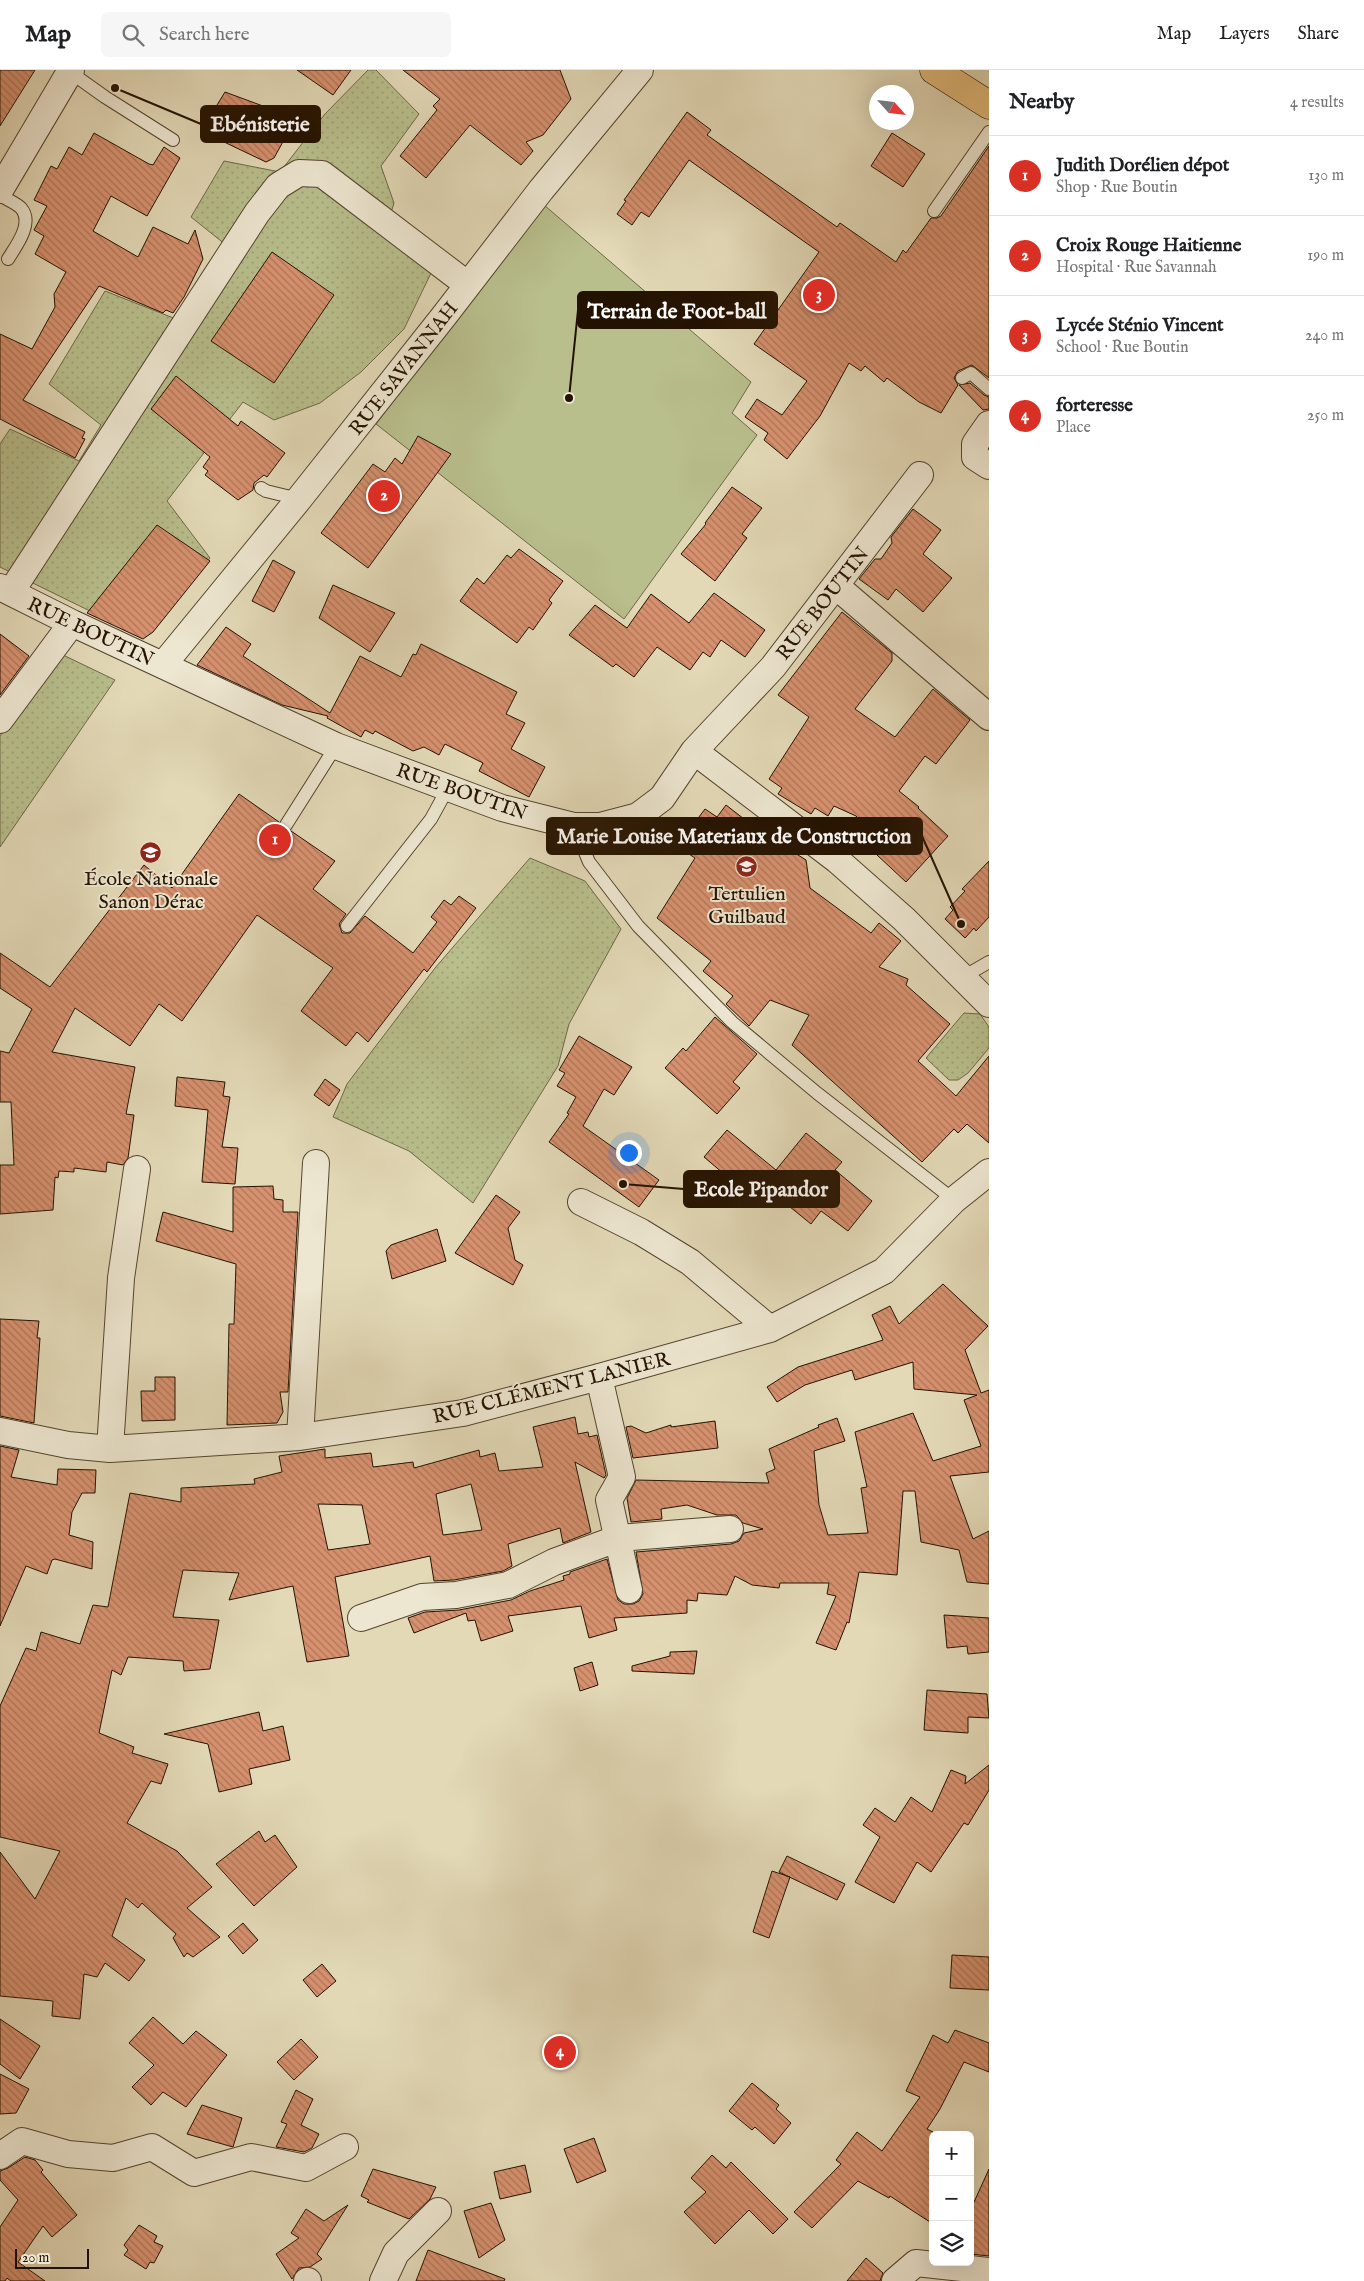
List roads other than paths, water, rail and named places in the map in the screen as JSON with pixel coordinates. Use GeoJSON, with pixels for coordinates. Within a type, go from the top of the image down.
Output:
{"type":"FeatureCollection","features":[{"type":"Feature","properties":{"kind":"main road"},"geometry":{"type":"LineString","coordinates":[[934,70],[989,105]]}},
{"type":"Feature","properties":{"kind":"street","name":"RUE SAVANNAH"},"geometry":{"type":"LineString","coordinates":[[163,665],[298,499],[541,190],[640,70]]}},
{"type":"Feature","properties":{"kind":"street"},"geometry":{"type":"LineString","coordinates":[[0,190],[71,71]]}},
{"type":"Feature","properties":{"kind":"street"},"geometry":{"type":"LineString","coordinates":[[5,589],[257,213],[278,186],[299,173],[322,174],[468,285]]}},
{"type":"Feature","properties":{"kind":"street"},"geometry":{"type":"LineString","coordinates":[[989,424],[975,444],[975,457],[989,466]]}},
{"type":"Feature","properties":{"kind":"street","name":"RUE BOUTIN"},"geometry":{"type":"LineString","coordinates":[[5,589],[72,623],[336,746],[502,808],[574,826],[600,826],[638,816],[662,798],[694,751],[773,667],[920,476]]}},
{"type":"Feature","properties":{"kind":"street"},"geometry":{"type":"LineString","coordinates":[[836,586],[989,717]]}},
{"type":"Feature","properties":{"kind":"street"},"geometry":{"type":"LineString","coordinates":[[0,720],[72,623]]}},
{"type":"Feature","properties":{"kind":"street"},"geometry":{"type":"LineString","coordinates":[[694,751],[837,860],[904,919],[989,1004]]}},
{"type":"Feature","properties":{"kind":"street"},"geometry":{"type":"LineString","coordinates":[[300,1437],[316,1164]]}},
{"type":"Feature","properties":{"kind":"street"},"geometry":{"type":"LineString","coordinates":[[110,1449],[121,1278],[137,1170]]}},
{"type":"Feature","properties":{"kind":"street","name":"RUE CLÉMENT LANIER"},"geometry":{"type":"LineString","coordinates":[[0,1431],[68,1445],[110,1449],[300,1437],[463,1413],[770,1329],[884,1271],[954,1200],[989,1172]]}},
{"type":"Feature","properties":{"kind":"street"},"geometry":{"type":"LineString","coordinates":[[581,1202],[641,1232],[690,1262],[770,1329]]}},
{"type":"Feature","properties":{"kind":"street"},"geometry":{"type":"LineString","coordinates":[[599,1377],[622,1477],[610,1500],[629,1590]]}},
{"type":"Feature","properties":{"kind":"street"},"geometry":{"type":"LineString","coordinates":[[361,1618],[422,1598],[456,1595],[508,1585],[554,1562],[619,1538],[730,1529]]}},
{"type":"Feature","properties":{"kind":"street"},"geometry":{"type":"LineString","coordinates":[[0,2156],[22,2141],[68,2154],[113,2158],[152,2147],[194,2173],[251,2157],[306,2168],[345,2147]]}},
{"type":"Feature","properties":{"kind":"street"},"geometry":{"type":"LineString","coordinates":[[383,2281],[396,2253],[438,2211]]}},
{"type":"Feature","properties":{"kind":"street"},"geometry":{"type":"LineString","coordinates":[[895,2281],[916,2263],[989,2271]]}},
{"type":"Feature","properties":{"kind":"lane"},"geometry":{"type":"LineString","coordinates":[[71,71],[105,97],[173,140]]}},
{"type":"Feature","properties":{"kind":"lane"},"geometry":{"type":"LineString","coordinates":[[934,210],[989,132]]}},
{"type":"Feature","properties":{"kind":"lane"},"geometry":{"type":"LineString","coordinates":[[0,195],[20,208],[25,217],[24,230],[8,260]]}},
{"type":"Feature","properties":{"kind":"lane"},"geometry":{"type":"LineString","coordinates":[[962,378],[971,373],[989,389]]}},
{"type":"Feature","properties":{"kind":"lane"},"geometry":{"type":"LineString","coordinates":[[261,488],[298,499]]}},
{"type":"Feature","properties":{"kind":"lane"},"geometry":{"type":"LineString","coordinates":[[286,825],[336,746]]}},
{"type":"Feature","properties":{"kind":"lane"},"geometry":{"type":"LineString","coordinates":[[347,926],[430,819],[448,788]]}},
{"type":"Feature","properties":{"kind":"lane"},"geometry":{"type":"LineString","coordinates":[[574,826],[589,862],[638,926],[732,1022],[817,1093],[954,1200]]}},
{"type":"Feature","properties":{"kind":"lane"},"geometry":{"type":"LineString","coordinates":[[963,977],[989,962]]}},
{"type":"Feature","properties":{"kind":"place","name":"Ebénisterie"},"geometry":{"type":"Point","coordinates":[115,88]}},
{"type":"Feature","properties":{"kind":"place","name":"Lycée Sténio Vincent"},"geometry":{"type":"Point","coordinates":[819,295]}},
{"type":"Feature","properties":{"kind":"place","name":"Terrain de Foot-ball"},"geometry":{"type":"Point","coordinates":[569,398]}},
{"type":"Feature","properties":{"kind":"place","name":"Croix Rouge Haitienne"},"geometry":{"type":"Point","coordinates":[384,496]}},
{"type":"Feature","properties":{"kind":"place","name":"Judith Dorélien dépot"},"geometry":{"type":"Point","coordinates":[275,840]}},
{"type":"Feature","properties":{"kind":"place","name":"École Nationale Sanon Dérac"},"geometry":{"type":"Point","coordinates":[151,852]}},
{"type":"Feature","properties":{"kind":"place","name":"Tertulien Guilbaud"},"geometry":{"type":"Point","coordinates":[747,867]}},
{"type":"Feature","properties":{"kind":"place","name":"Marie Louise Materiaux de Construction"},"geometry":{"type":"Point","coordinates":[961,924]}},
{"type":"Feature","properties":{"kind":"place","name":"Ecole Pipandor"},"geometry":{"type":"Point","coordinates":[623,1184]}},
{"type":"Feature","properties":{"kind":"place","name":"forteresse"},"geometry":{"type":"Point","coordinates":[560,2052]}}]}
